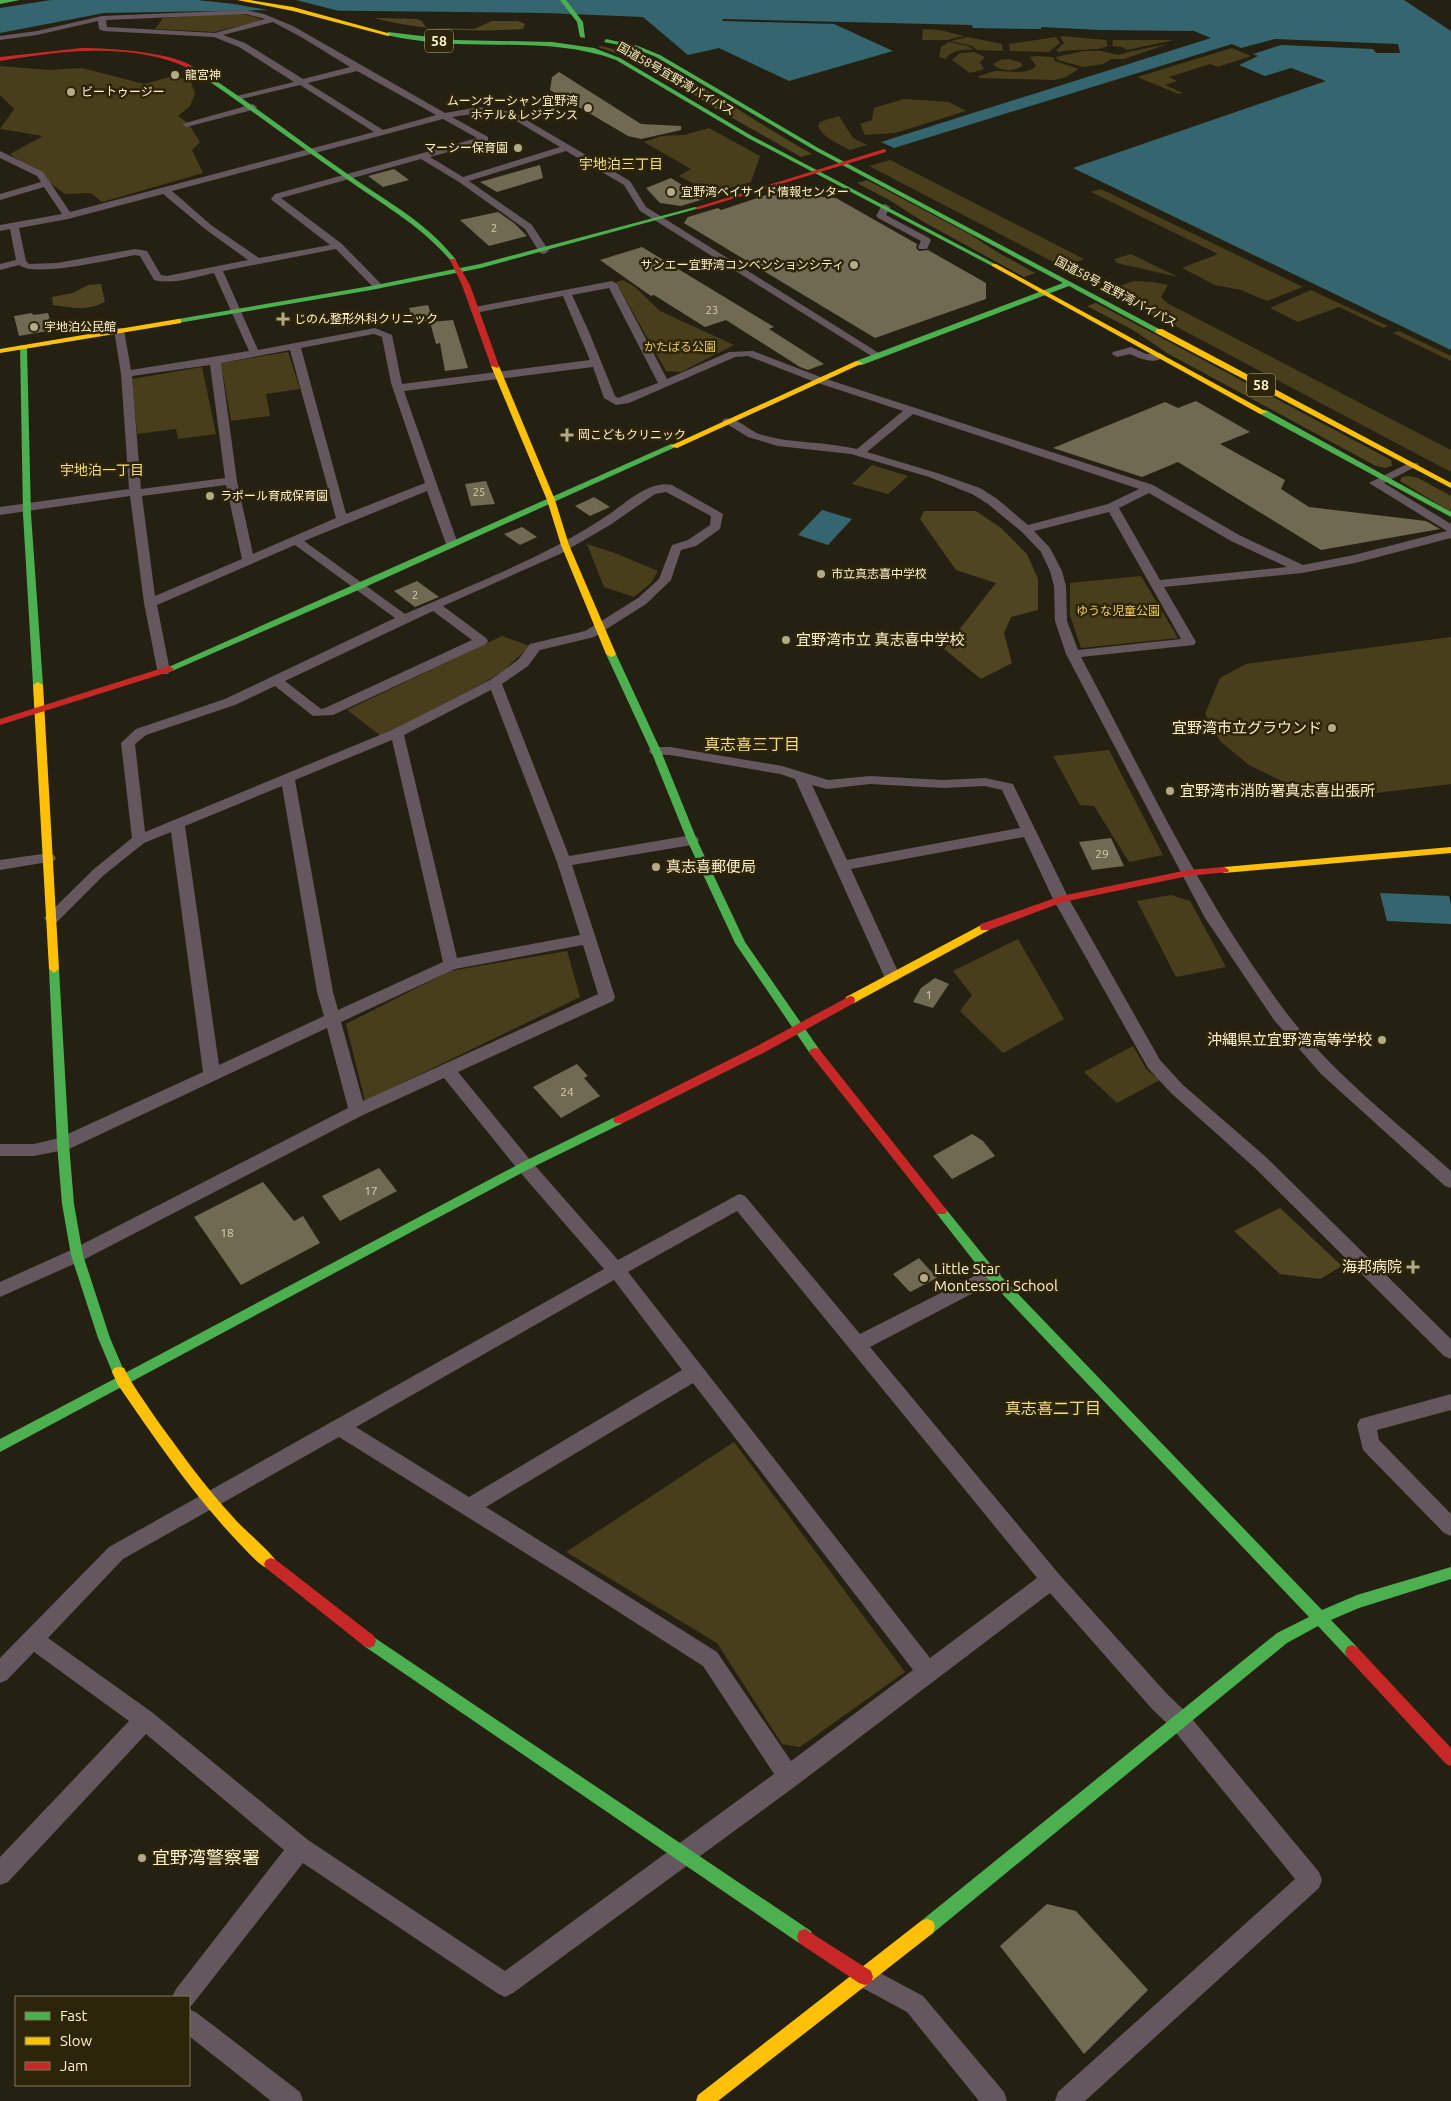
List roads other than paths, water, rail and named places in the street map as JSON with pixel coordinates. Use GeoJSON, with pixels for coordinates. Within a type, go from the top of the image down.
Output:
{"type":"FeatureCollection","features":[{"type":"Feature","properties":{"kind":"main road"},"geometry":{"type":"LineString","coordinates":[[0,2],[17,0]]}},
{"type":"Feature","properties":{"kind":"main road","name":"国道58号宜野湾バイパス"},"geometry":{"type":"LineString","coordinates":[[240,0],[306,13],[368,30],[412,38],[464,42],[532,42],[602,52],[626,62],[708,113],[816,171]]}},
{"type":"Feature","properties":{"kind":"main road","name":"国道58号宜野湾バイパス"},"geometry":{"type":"LineString","coordinates":[[274,0],[336,14],[376,26],[426,34],[468,37],[583,37],[627,45],[651,53],[769,122]]}},
{"type":"Feature","properties":{"kind":"main road"},"geometry":{"type":"LineString","coordinates":[[563,0],[579,20],[584,31],[583,37],[576,47]]}},
{"type":"Feature","properties":{"kind":"main road"},"geometry":{"type":"LineString","coordinates":[[0,60],[56,50],[101,49],[129,51],[170,59],[188,66],[240,98],[431,235],[444,248],[459,271],[498,375],[550,500],[565,545],[600,628],[656,751],[692,840],[740,943],[824,1065],[992,1275],[1320,1618],[1451,1759]]}},
{"type":"Feature","properties":{"kind":"main road","name":"国道58号 宜野湾バイパス"},"geometry":{"type":"LineString","coordinates":[[769,122],[1451,486]]}},
{"type":"Feature","properties":{"kind":"main road"},"geometry":{"type":"LineString","coordinates":[[0,351],[459,271],[544,251],[661,219],[884,151]]}},
{"type":"Feature","properties":{"kind":"main road","name":"58"},"geometry":{"type":"LineString","coordinates":[[816,171],[1451,515]]}},
{"type":"Feature","properties":{"kind":"main road"},"geometry":{"type":"LineString","coordinates":[[0,722],[163,671],[360,586],[877,355],[1070,283]]}},
{"type":"Feature","properties":{"kind":"main road"},"geometry":{"type":"LineString","coordinates":[[23,346],[27,510],[68,1204],[77,1255],[104,1338],[123,1381],[160,1434],[210,1499],[250,1545],[302,1590],[358,1634],[865,1977]]}},
{"type":"Feature","properties":{"kind":"main road"},"geometry":{"type":"LineString","coordinates":[[0,1446],[525,1166],[761,1048],[979,929],[1060,900],[1188,873],[1451,850]]}},
{"type":"Feature","properties":{"kind":"main road"},"geometry":{"type":"LineString","coordinates":[[704,2101],[865,1977],[1282,1638],[1320,1618],[1357,1602],[1451,1573]]}},
{"type":"Feature","properties":{"kind":"street"},"geometry":{"type":"LineString","coordinates":[[0,38],[36,33],[102,18],[246,12],[265,16],[292,28],[357,68],[485,139],[278,196],[276,199],[338,246],[378,286]]}},
{"type":"Feature","properties":{"kind":"street"},"geometry":{"type":"LineString","coordinates":[[102,18],[103,29],[215,35],[242,45],[382,132]]}},
{"type":"Feature","properties":{"kind":"street"},"geometry":{"type":"LineString","coordinates":[[215,35],[272,20]]}},
{"type":"Feature","properties":{"kind":"street"},"geometry":{"type":"LineString","coordinates":[[240,98],[357,68]]}},
{"type":"Feature","properties":{"kind":"street"},"geometry":{"type":"LineString","coordinates":[[186,124],[252,107]]}},
{"type":"Feature","properties":{"kind":"street"},"geometry":{"type":"LineString","coordinates":[[0,228],[68,216],[459,112],[479,110],[510,114],[627,184],[635,190],[638,203],[643,208],[877,355]]}},
{"type":"Feature","properties":{"kind":"street"},"geometry":{"type":"LineString","coordinates":[[462,180],[567,148]]}},
{"type":"Feature","properties":{"kind":"street"},"geometry":{"type":"LineString","coordinates":[[0,154],[40,174],[68,216]]}},
{"type":"Feature","properties":{"kind":"street"},"geometry":{"type":"LineString","coordinates":[[422,156],[462,180],[529,227],[544,251]]}},
{"type":"Feature","properties":{"kind":"street"},"geometry":{"type":"LineString","coordinates":[[0,197],[47,183]]}},
{"type":"Feature","properties":{"kind":"street"},"geometry":{"type":"LineString","coordinates":[[165,190],[208,227],[256,261]]}},
{"type":"Feature","properties":{"kind":"street"},"geometry":{"type":"LineString","coordinates":[[885,207],[881,216],[926,240],[923,247]]}},
{"type":"Feature","properties":{"kind":"street"},"geometry":{"type":"LineString","coordinates":[[14,225],[21,262],[27,267],[57,266],[135,252],[143,253],[158,278],[166,279],[338,246]]}},
{"type":"Feature","properties":{"kind":"street"},"geometry":{"type":"LineString","coordinates":[[0,267],[21,262]]}},
{"type":"Feature","properties":{"kind":"street"},"geometry":{"type":"LineString","coordinates":[[217,269],[255,354]]}},
{"type":"Feature","properties":{"kind":"street"},"geometry":{"type":"LineString","coordinates":[[475,310],[612,284],[664,384]]}},
{"type":"Feature","properties":{"kind":"street"},"geometry":{"type":"LineString","coordinates":[[566,293],[582,323],[610,398],[616,402],[625,401],[733,354],[742,352],[910,411],[1149,488],[1235,538],[1302,569]]}},
{"type":"Feature","properties":{"kind":"street"},"geometry":{"type":"LineString","coordinates":[[119,330],[126,374],[136,493],[150,603],[163,671]]}},
{"type":"Feature","properties":{"kind":"street"},"geometry":{"type":"LineString","coordinates":[[126,374],[215,361],[374,331],[387,335],[399,388],[452,544]]}},
{"type":"Feature","properties":{"kind":"street"},"geometry":{"type":"LineString","coordinates":[[295,346],[342,520]]}},
{"type":"Feature","properties":{"kind":"street"},"geometry":{"type":"LineString","coordinates":[[1117,354],[1131,350],[1144,357],[1160,356]]}},
{"type":"Feature","properties":{"kind":"street"},"geometry":{"type":"LineString","coordinates":[[215,361],[230,477],[248,560]]}},
{"type":"Feature","properties":{"kind":"street"},"geometry":{"type":"LineString","coordinates":[[399,388],[596,363]]}},
{"type":"Feature","properties":{"kind":"street"},"geometry":{"type":"LineString","coordinates":[[859,453],[910,411]]}},
{"type":"Feature","properties":{"kind":"street"},"geometry":{"type":"LineString","coordinates":[[728,421],[752,435],[778,442],[828,447],[859,453],[933,475],[976,491],[1026,529],[1046,551],[1056,571],[1060,586],[1061,621],[1073,654],[1188,873],[1234,949],[1280,1016],[1306,1048],[1327,1070],[1451,1181]]}},
{"type":"Feature","properties":{"kind":"street"},"geometry":{"type":"LineString","coordinates":[[1413,465],[1375,483],[1451,529]]}},
{"type":"Feature","properties":{"kind":"street"},"geometry":{"type":"LineString","coordinates":[[0,511],[27,510],[230,477]]}},
{"type":"Feature","properties":{"kind":"street"},"geometry":{"type":"LineString","coordinates":[[150,603],[342,520],[431,485]]}},
{"type":"Feature","properties":{"kind":"street"},"geometry":{"type":"LineString","coordinates":[[52,918],[99,872],[140,840],[177,822],[397,733],[495,683],[522,663],[535,647],[590,634],[600,628],[642,601],[665,580],[676,548],[692,544],[716,526],[717,514],[668,488],[651,491],[606,522],[556,551],[434,605],[230,702],[141,732],[128,743],[140,840]]}},
{"type":"Feature","properties":{"kind":"street"},"geometry":{"type":"LineString","coordinates":[[1026,529],[1112,507],[1149,488]]}},
{"type":"Feature","properties":{"kind":"street"},"geometry":{"type":"LineString","coordinates":[[1073,654],[1189,642],[1158,584],[1112,507]]}},
{"type":"Feature","properties":{"kind":"street"},"geometry":{"type":"LineString","coordinates":[[0,518],[27,510]]}},
{"type":"Feature","properties":{"kind":"street"},"geometry":{"type":"LineString","coordinates":[[1158,584],[1302,569],[1355,559],[1451,534]]}},
{"type":"Feature","properties":{"kind":"street"},"geometry":{"type":"LineString","coordinates":[[297,541],[404,619]]}},
{"type":"Feature","properties":{"kind":"street"},"geometry":{"type":"LineString","coordinates":[[276,680],[318,713],[328,712],[481,641],[434,605]]}},
{"type":"Feature","properties":{"kind":"street"},"geometry":{"type":"LineString","coordinates":[[0,1290],[77,1255],[357,1111],[607,997],[564,862],[495,683]]}},
{"type":"Feature","properties":{"kind":"street"},"geometry":{"type":"LineString","coordinates":[[397,733],[451,964]]}},
{"type":"Feature","properties":{"kind":"street"},"geometry":{"type":"LineString","coordinates":[[656,751],[670,751],[763,766],[802,776],[827,785],[870,780],[943,784],[986,782],[1008,787],[1060,900],[1154,1064],[1177,1089],[1261,1163],[1451,1351]]}},
{"type":"Feature","properties":{"kind":"street"},"geometry":{"type":"LineString","coordinates":[[802,776],[892,976]]}},
{"type":"Feature","properties":{"kind":"street"},"geometry":{"type":"LineString","coordinates":[[288,778],[325,992],[357,1111]]}},
{"type":"Feature","properties":{"kind":"street"},"geometry":{"type":"LineString","coordinates":[[177,822],[212,1076]]}},
{"type":"Feature","properties":{"kind":"street"},"geometry":{"type":"LineString","coordinates":[[841,866],[1029,832]]}},
{"type":"Feature","properties":{"kind":"street"},"geometry":{"type":"LineString","coordinates":[[564,862],[692,840]]}},
{"type":"Feature","properties":{"kind":"street"},"geometry":{"type":"LineString","coordinates":[[0,865],[49,858]]}},
{"type":"Feature","properties":{"kind":"street"},"geometry":{"type":"LineString","coordinates":[[0,1150],[34,1150],[63,1144],[451,964],[588,939]]}},
{"type":"Feature","properties":{"kind":"street"},"geometry":{"type":"LineString","coordinates":[[446,1069],[525,1166],[616,1270],[928,1673]]}},
{"type":"Feature","properties":{"kind":"street"},"geometry":{"type":"LineString","coordinates":[[0,1673],[34,1640],[116,1553],[739,1201],[1051,1580],[1160,1702],[1180,1721],[1311,1880],[1067,2101]]}},
{"type":"Feature","properties":{"kind":"street"},"geometry":{"type":"LineString","coordinates":[[858,1344],[992,1275]]}},
{"type":"Feature","properties":{"kind":"street"},"geometry":{"type":"LineString","coordinates":[[469,1507],[695,1372]]}},
{"type":"Feature","properties":{"kind":"street"},"geometry":{"type":"LineString","coordinates":[[1451,1402],[1367,1425],[1370,1444],[1451,1527]]}},
{"type":"Feature","properties":{"kind":"street"},"geometry":{"type":"LineString","coordinates":[[339,1427],[710,1659],[789,1777]]}},
{"type":"Feature","properties":{"kind":"street"},"geometry":{"type":"LineString","coordinates":[[34,1640],[145,1720],[300,1848],[504,1985],[789,1777],[1051,1580]]}},
{"type":"Feature","properties":{"kind":"street"},"geometry":{"type":"LineString","coordinates":[[0,1874],[145,1720]]}},
{"type":"Feature","properties":{"kind":"street"},"geometry":{"type":"LineString","coordinates":[[185,1996],[300,1848]]}},
{"type":"Feature","properties":{"kind":"street"},"geometry":{"type":"LineString","coordinates":[[865,1977],[915,2004],[995,2101]]}},
{"type":"Feature","properties":{"kind":"street"},"geometry":{"type":"LineString","coordinates":[[190,2022],[291,2101]]}},
{"type":"Feature","properties":{"kind":"water"},"geometry":{"type":"Polygon","coordinates":[[[51,0],[1404,0],[1451,31],[1451,350],[1073,168],[1326,81],[1291,68],[1265,76],[1239,65],[1258,56],[1253,54],[1281,45],[1373,49],[1376,53],[1400,53],[1398,44],[1275,39],[1241,48],[1232,44],[894,148],[881,142],[1211,38],[1194,31],[1041,27],[1041,29],[973,28],[972,25],[723,19],[722,21],[834,24],[893,51],[789,81],[719,48],[688,55],[643,17],[546,13],[274,10],[104,13],[0,33],[0,8],[51,0]]]}},
{"type":"Feature","properties":{"kind":"water"},"geometry":{"type":"Polygon","coordinates":[[[822,510],[852,519],[828,545],[798,535],[822,510]]]}},
{"type":"Feature","properties":{"kind":"water"},"geometry":{"type":"Polygon","coordinates":[[[1380,893],[1449,896],[1451,924],[1387,921],[1380,893]]]}},
{"type":"Feature","properties":{"kind":"place","name":"龍宮神"},"geometry":{"type":"Point","coordinates":[175,75]}},
{"type":"Feature","properties":{"kind":"place","name":"ビートゥージー"},"geometry":{"type":"Point","coordinates":[71,92]}},
{"type":"Feature","properties":{"kind":"place","name":"ムーンオーシャン宜野湾 ホテル＆レジデンス"},"geometry":{"type":"Point","coordinates":[588,108]}},
{"type":"Feature","properties":{"kind":"place","name":"マーシー保育園"},"geometry":{"type":"Point","coordinates":[518,148]}},
{"type":"Feature","properties":{"kind":"place","name":"宜野湾ベイサイド情報センター"},"geometry":{"type":"Point","coordinates":[671,192]}},
{"type":"Feature","properties":{"kind":"place","name":"サンエー宜野湾コンベンションシティ"},"geometry":{"type":"Point","coordinates":[854,265]}},
{"type":"Feature","properties":{"kind":"place","name":"じのん整形外科クリニック"},"geometry":{"type":"Point","coordinates":[283,319]}},
{"type":"Feature","properties":{"kind":"place","name":"宇地泊公民館"},"geometry":{"type":"Point","coordinates":[34,327]}},
{"type":"Feature","properties":{"kind":"place","name":"岡こどもクリニック"},"geometry":{"type":"Point","coordinates":[567,435]}},
{"type":"Feature","properties":{"kind":"place","name":"ラポール育成保育園"},"geometry":{"type":"Point","coordinates":[210,496]}},
{"type":"Feature","properties":{"kind":"place","name":"市立真志喜中学校"},"geometry":{"type":"Point","coordinates":[821,574]}},
{"type":"Feature","properties":{"kind":"place","name":"宜野湾市立 真志喜中学校"},"geometry":{"type":"Point","coordinates":[786,640]}},
{"type":"Feature","properties":{"kind":"place","name":"宜野湾市立グラウンド"},"geometry":{"type":"Point","coordinates":[1332,728]}},
{"type":"Feature","properties":{"kind":"place","name":"宜野湾市消防署真志喜出張所"},"geometry":{"type":"Point","coordinates":[1170,791]}},
{"type":"Feature","properties":{"kind":"place","name":"真志喜郵便局"},"geometry":{"type":"Point","coordinates":[656,867]}},
{"type":"Feature","properties":{"kind":"place","name":"沖縄県立宜野湾高等学校"},"geometry":{"type":"Point","coordinates":[1382,1040]}},
{"type":"Feature","properties":{"kind":"place","name":"海邦病院"},"geometry":{"type":"Point","coordinates":[1413,1267]}},
{"type":"Feature","properties":{"kind":"place","name":"Little Star Montessori School"},"geometry":{"type":"Point","coordinates":[924,1278]}},
{"type":"Feature","properties":{"kind":"place","name":"宜野湾警察署"},"geometry":{"type":"Point","coordinates":[142,1858]}},
{"type":"Feature","properties":{"kind":"district","name":"宇地泊三丁目"},"geometry":{"type":"Point","coordinates":[621,164]}},
{"type":"Feature","properties":{"kind":"district","name":"宇地泊一丁目"},"geometry":{"type":"Point","coordinates":[102,470]}},
{"type":"Feature","properties":{"kind":"district","name":"真志喜三丁目"},"geometry":{"type":"Point","coordinates":[752,744]}},
{"type":"Feature","properties":{"kind":"district","name":"真志喜二丁目"},"geometry":{"type":"Point","coordinates":[1053,1408]}},
{"type":"Feature","properties":{"kind":"park label","name":"かたばる公園"},"geometry":{"type":"Point","coordinates":[680,347]}},
{"type":"Feature","properties":{"kind":"park label","name":"ゆうな児童公園"},"geometry":{"type":"Point","coordinates":[1118,611]}}]}
